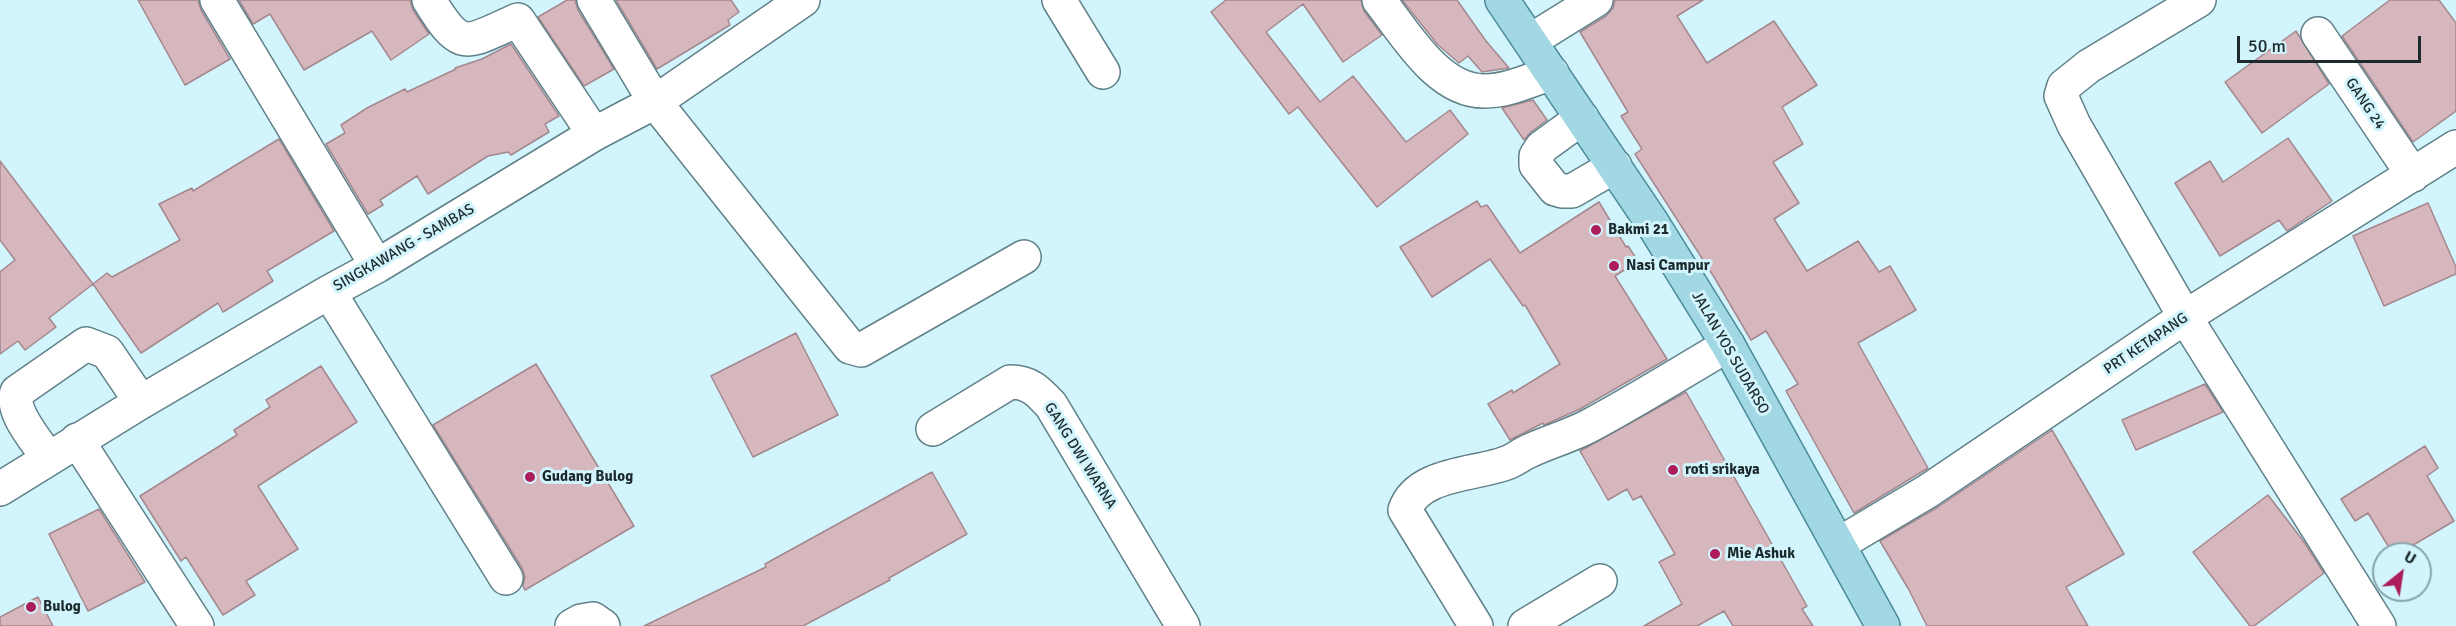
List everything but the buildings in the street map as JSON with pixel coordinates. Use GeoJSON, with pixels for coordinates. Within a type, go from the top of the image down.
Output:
{"type":"FeatureCollection","features":[{"type":"Feature","properties":{"kind":"main road","name":"JALAN YOS SUDARSO"},"geometry":{"type":"LineString","coordinates":[[1502,0],[1615,166],[1728,345],[1883,626]]}},
{"type":"Feature","properties":{"kind":"street"},"geometry":{"type":"LineString","coordinates":[[217,0],[377,266]]}},
{"type":"Feature","properties":{"kind":"street"},"geometry":{"type":"LineString","coordinates":[[429,0],[446,27],[456,37],[464,40],[472,39],[518,20],[594,134]]}},
{"type":"Feature","properties":{"kind":"street"},"geometry":{"type":"LineString","coordinates":[[594,0],[656,102],[850,347],[861,350],[1024,257]]}},
{"type":"Feature","properties":{"kind":"street","name":"SINGKAWANG - SAMBAS"},"geometry":{"type":"LineString","coordinates":[[0,489],[77,440],[377,266],[594,134],[656,102],[803,0]]}},
{"type":"Feature","properties":{"kind":"street"},"geometry":{"type":"LineString","coordinates":[[1059,0],[1102,72]]}},
{"type":"Feature","properties":{"kind":"street"},"geometry":{"type":"LineString","coordinates":[[1379,0],[1436,72],[1456,84],[1483,91],[1509,88],[1552,73]]}},
{"type":"Feature","properties":{"kind":"street"},"geometry":{"type":"LineString","coordinates":[[1530,41],[1596,0]]}},
{"type":"Feature","properties":{"kind":"street"},"geometry":{"type":"LineString","coordinates":[[2199,0],[2089,66],[2064,86],[2061,96],[2074,124],[2185,317],[2379,626]]}},
{"type":"Feature","properties":{"kind":"street","name":"GANG 24"},"geometry":{"type":"LineString","coordinates":[[2318,34],[2413,174]]}},
{"type":"Feature","properties":{"kind":"street"},"geometry":{"type":"LineString","coordinates":[[1582,118],[1542,147],[1536,156],[1536,165],[1555,189],[1562,191],[1572,191],[1615,166]]}},
{"type":"Feature","properties":{"kind":"street","name":"PRT KETAPANG"},"geometry":{"type":"LineString","coordinates":[[1839,544],[1928,491],[2185,317],[2456,147]]}},
{"type":"Feature","properties":{"kind":"street"},"geometry":{"type":"LineString","coordinates":[[329,292],[506,578]]}},
{"type":"Feature","properties":{"kind":"street"},"geometry":{"type":"LineString","coordinates":[[48,458],[16,409],[7,402],[17,392],[86,344],[107,352],[141,402]]}},
{"type":"Feature","properties":{"kind":"street"},"geometry":{"type":"LineString","coordinates":[[1476,626],[1405,510],[1408,500],[1420,489],[1448,477],[1486,470],[1510,462],[1529,451],[1587,427],[1728,345]]}},
{"type":"Feature","properties":{"kind":"street","name":"GANG DWI WARNA"},"geometry":{"type":"LineString","coordinates":[[933,429],[1010,382],[1023,382],[1035,388],[1051,405],[1181,625]]}},
{"type":"Feature","properties":{"kind":"street"},"geometry":{"type":"LineString","coordinates":[[77,440],[197,626]]}},
{"type":"Feature","properties":{"kind":"street"},"geometry":{"type":"LineString","coordinates":[[1525,626],[1600,581]]}},
{"type":"Feature","properties":{"kind":"street"},"geometry":{"type":"LineString","coordinates":[[572,626],[581,621],[593,619],[603,626]]}},
{"type":"Feature","properties":{"kind":"place","name":"Bakmi 21"},"geometry":{"type":"Point","coordinates":[1596,230]}},
{"type":"Feature","properties":{"kind":"place","name":"Nasi Campur"},"geometry":{"type":"Point","coordinates":[1614,266]}},
{"type":"Feature","properties":{"kind":"place","name":"roti srikaya"},"geometry":{"type":"Point","coordinates":[1673,470]}},
{"type":"Feature","properties":{"kind":"place","name":"Gudang Bulog"},"geometry":{"type":"Point","coordinates":[530,477]}},
{"type":"Feature","properties":{"kind":"place","name":"Mie Ashuk"},"geometry":{"type":"Point","coordinates":[1715,554]}},
{"type":"Feature","properties":{"kind":"place","name":"Bulog"},"geometry":{"type":"Point","coordinates":[31,607]}}]}
